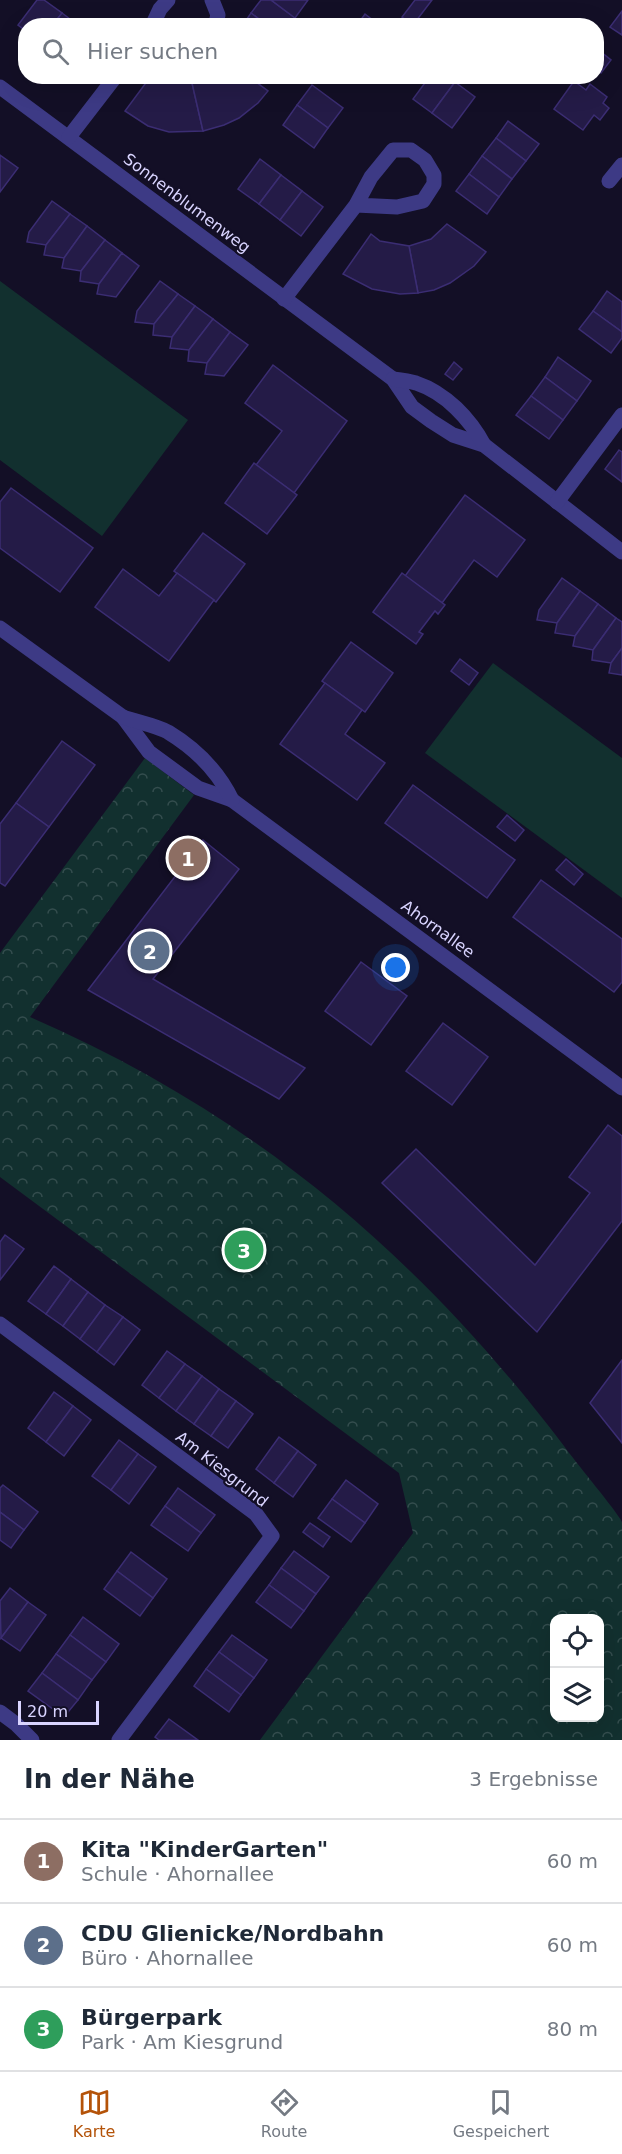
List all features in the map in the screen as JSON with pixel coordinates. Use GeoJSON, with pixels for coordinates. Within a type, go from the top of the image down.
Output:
{"type":"FeatureCollection","features":[{"type":"Feature","properties":{"kind":"street"},"geometry":{"type":"LineString","coordinates":[[156,18],[168,0]]}},
{"type":"Feature","properties":{"kind":"street"},"geometry":{"type":"LineString","coordinates":[[212,0],[217,18]]}},
{"type":"Feature","properties":{"kind":"street"},"geometry":{"type":"LineString","coordinates":[[69,136],[110,84]]}},
{"type":"Feature","properties":{"kind":"street","name":"Sonnenblumenweg"},"geometry":{"type":"LineString","coordinates":[[0,87],[69,136],[393,379],[412,407],[453,435],[484,445],[622,552]]}},
{"type":"Feature","properties":{"kind":"street"},"geometry":{"type":"LineString","coordinates":[[284,299],[356,205],[371,177],[393,150],[411,150],[425,160],[434,175],[434,184],[423,201],[397,207],[356,205]]}},
{"type":"Feature","properties":{"kind":"street"},"geometry":{"type":"LineString","coordinates":[[609,181],[622,165]]}},
{"type":"Feature","properties":{"kind":"street","name":"Sonnenblumenweg"},"geometry":{"type":"LineString","coordinates":[[393,379],[422,386],[447,402],[467,418],[484,445]]}},
{"type":"Feature","properties":{"kind":"street"},"geometry":{"type":"LineString","coordinates":[[557,502],[622,415]]}},
{"type":"Feature","properties":{"kind":"street","name":"Ahornallee"},"geometry":{"type":"LineString","coordinates":[[0,627],[123,717],[149,752],[198,788],[232,800],[622,1088]]}},
{"type":"Feature","properties":{"kind":"street","name":"Ahornallee"},"geometry":{"type":"LineString","coordinates":[[123,717],[167,731],[213,768],[232,800]]}},
{"type":"Feature","properties":{"kind":"street","name":"Am Kiesgrund"},"geometry":{"type":"LineString","coordinates":[[0,1324],[256,1514],[272,1536],[119,1740]]}},
{"type":"Feature","properties":{"kind":"street"},"geometry":{"type":"LineString","coordinates":[[0,1712],[32,1740]]}},
{"type":"Feature","properties":{"kind":"green space"},"geometry":{"type":"Polygon","coordinates":[[[0,281],[188,420],[102,536],[0,460],[0,281]]]}},
{"type":"Feature","properties":{"kind":"green space"},"geometry":{"type":"Polygon","coordinates":[[[493,663],[622,758],[622,898],[425,753],[493,663]]]}},
{"type":"Feature","properties":{"kind":"green space"},"geometry":{"type":"Polygon","coordinates":[[[145,758],[194,795],[30,1017],[110,1055],[186,1098],[258,1145],[326,1196],[390,1252],[450,1312],[508,1377],[622,1522],[622,1740],[260,1740],[413,1533],[399,1473],[0,1177],[0,953],[145,758]]]}},
{"type":"Feature","properties":{"kind":"building"},"geometry":{"type":"Polygon","coordinates":[[[37,0],[44,0],[62,13],[58,18],[23,18],[37,0]]]}},
{"type":"Feature","properties":{"kind":"building"},"geometry":{"type":"Polygon","coordinates":[[[261,0],[271,0],[295,18],[258,18],[251,13],[261,0]]]}},
{"type":"Feature","properties":{"kind":"building"},"geometry":{"type":"Polygon","coordinates":[[[271,0],[308,0],[295,18],[271,0]]]}},
{"type":"Feature","properties":{"kind":"building"},"geometry":{"type":"Polygon","coordinates":[[[415,0],[432,0],[418,18],[402,17],[415,0]]]}},
{"type":"Feature","properties":{"kind":"building"},"geometry":{"type":"Polygon","coordinates":[[[622,11],[622,35],[610,27],[622,11]]]}},
{"type":"Feature","properties":{"kind":"building"},"geometry":{"type":"Polygon","coordinates":[[[62,13],[69,18],[58,18],[62,13]]]}},
{"type":"Feature","properties":{"kind":"building"},"geometry":{"type":"Polygon","coordinates":[[[251,13],[258,18],[248,18],[251,13]]]}},
{"type":"Feature","properties":{"kind":"building"},"geometry":{"type":"Polygon","coordinates":[[[604,54],[611,60],[604,69],[604,54]]]}},
{"type":"Feature","properties":{"kind":"building"},"geometry":{"type":"Polygon","coordinates":[[[145,84],[192,84],[203,131],[169,132],[148,126],[125,111],[145,84]]]}},
{"type":"Feature","properties":{"kind":"building"},"geometry":{"type":"Polygon","coordinates":[[[192,84],[259,84],[268,91],[258,103],[239,118],[203,131],[192,84]]]}},
{"type":"Feature","properties":{"kind":"building"},"geometry":{"type":"Polygon","coordinates":[[[424,84],[454,84],[432,113],[413,99],[424,84]]]}},
{"type":"Feature","properties":{"kind":"building"},"geometry":{"type":"Polygon","coordinates":[[[454,84],[458,84],[475,97],[452,128],[432,113],[454,84]]]}},
{"type":"Feature","properties":{"kind":"building"},"geometry":{"type":"Polygon","coordinates":[[[572,84],[578,84],[586,90],[590,84],[607,97],[603,103],[609,108],[600,120],[594,115],[583,130],[554,109],[572,84]]]}},
{"type":"Feature","properties":{"kind":"building"},"geometry":{"type":"Polygon","coordinates":[[[312,85],[343,108],[328,128],[297,105],[312,85]]]}},
{"type":"Feature","properties":{"kind":"building"},"geometry":{"type":"Polygon","coordinates":[[[297,105],[328,128],[314,148],[283,125],[297,105]]]}},
{"type":"Feature","properties":{"kind":"building"},"geometry":{"type":"Polygon","coordinates":[[[508,121],[539,144],[526,161],[496,138],[508,121]]]}},
{"type":"Feature","properties":{"kind":"building"},"geometry":{"type":"Polygon","coordinates":[[[496,138],[526,161],[512,179],[482,156],[496,138]]]}},
{"type":"Feature","properties":{"kind":"building"},"geometry":{"type":"Polygon","coordinates":[[[0,155],[18,168],[0,192],[0,155]]]}},
{"type":"Feature","properties":{"kind":"building"},"geometry":{"type":"Polygon","coordinates":[[[482,156],[512,179],[499,197],[469,174],[482,156]]]}},
{"type":"Feature","properties":{"kind":"building"},"geometry":{"type":"Polygon","coordinates":[[[260,159],[281,175],[259,204],[238,189],[260,159]]]}},
{"type":"Feature","properties":{"kind":"building"},"geometry":{"type":"Polygon","coordinates":[[[469,174],[499,197],[487,214],[456,191],[469,174]]]}},
{"type":"Feature","properties":{"kind":"building"},"geometry":{"type":"Polygon","coordinates":[[[281,175],[302,191],[280,220],[259,204],[281,175]]]}},
{"type":"Feature","properties":{"kind":"building"},"geometry":{"type":"Polygon","coordinates":[[[302,191],[323,207],[301,236],[280,220],[302,191]]]}},
{"type":"Feature","properties":{"kind":"building"},"geometry":{"type":"Polygon","coordinates":[[[52,201],[70,214],[46,245],[27,242],[29,232],[52,201]]]}},
{"type":"Feature","properties":{"kind":"building"},"geometry":{"type":"Polygon","coordinates":[[[70,214],[87,226],[64,258],[44,255],[46,245],[70,214]]]}},
{"type":"Feature","properties":{"kind":"building"},"geometry":{"type":"Polygon","coordinates":[[[447,224],[486,252],[474,266],[450,283],[434,290],[418,293],[409,246],[431,239],[447,224]]]}},
{"type":"Feature","properties":{"kind":"building"},"geometry":{"type":"Polygon","coordinates":[[[87,226],[105,240],[81,271],[62,268],[64,258],[87,226]]]}},
{"type":"Feature","properties":{"kind":"building"},"geometry":{"type":"Polygon","coordinates":[[[371,234],[380,241],[409,246],[418,293],[400,294],[372,289],[343,274],[371,234]]]}},
{"type":"Feature","properties":{"kind":"building"},"geometry":{"type":"Polygon","coordinates":[[[105,240],[122,253],[99,284],[80,281],[81,271],[105,240]]]}},
{"type":"Feature","properties":{"kind":"building"},"geometry":{"type":"Polygon","coordinates":[[[122,253],[139,266],[116,297],[97,294],[99,284],[122,253]]]}},
{"type":"Feature","properties":{"kind":"building"},"geometry":{"type":"Polygon","coordinates":[[[160,281],[178,294],[154,324],[135,322],[137,311],[160,281]]]}},
{"type":"Feature","properties":{"kind":"building"},"geometry":{"type":"Polygon","coordinates":[[[607,291],[622,302],[622,332],[593,311],[607,291]]]}},
{"type":"Feature","properties":{"kind":"building"},"geometry":{"type":"Polygon","coordinates":[[[178,294],[195,306],[172,337],[153,335],[154,324],[178,294]]]}},
{"type":"Feature","properties":{"kind":"building"},"geometry":{"type":"Polygon","coordinates":[[[195,306],[213,319],[189,350],[170,348],[172,337],[195,306]]]}},
{"type":"Feature","properties":{"kind":"building"},"geometry":{"type":"Polygon","coordinates":[[[593,311],[622,332],[622,338],[611,353],[579,329],[593,311]]]}},
{"type":"Feature","properties":{"kind":"building"},"geometry":{"type":"Polygon","coordinates":[[[213,319],[230,332],[207,363],[188,361],[189,350],[213,319]]]}},
{"type":"Feature","properties":{"kind":"building"},"geometry":{"type":"Polygon","coordinates":[[[230,332],[248,345],[224,376],[205,374],[207,363],[230,332]]]}},
{"type":"Feature","properties":{"kind":"building"},"geometry":{"type":"Polygon","coordinates":[[[558,357],[591,381],[577,401],[545,377],[558,357]]]}},
{"type":"Feature","properties":{"kind":"building"},"geometry":{"type":"Polygon","coordinates":[[[454,362],[462,369],[453,380],[445,374],[454,362]]]}},
{"type":"Feature","properties":{"kind":"building"},"geometry":{"type":"Polygon","coordinates":[[[273,365],[347,421],[294,493],[256,465],[282,431],[245,403],[273,365]]]}},
{"type":"Feature","properties":{"kind":"building"},"geometry":{"type":"Polygon","coordinates":[[[545,377],[577,401],[563,420],[531,396],[545,377]]]}},
{"type":"Feature","properties":{"kind":"building"},"geometry":{"type":"Polygon","coordinates":[[[531,396],[563,420],[549,439],[516,415],[531,396]]]}},
{"type":"Feature","properties":{"kind":"building"},"geometry":{"type":"Polygon","coordinates":[[[619,450],[622,452],[622,482],[605,469],[619,450]]]}},
{"type":"Feature","properties":{"kind":"building"},"geometry":{"type":"Polygon","coordinates":[[[254,463],[297,495],[267,534],[225,503],[254,463]]]}},
{"type":"Feature","properties":{"kind":"building"},"geometry":{"type":"Polygon","coordinates":[[[11,488],[93,548],[60,592],[0,548],[0,502],[11,488]]]}},
{"type":"Feature","properties":{"kind":"building"},"geometry":{"type":"Polygon","coordinates":[[[465,495],[525,540],[497,577],[474,560],[442,603],[405,576],[465,495]]]}},
{"type":"Feature","properties":{"kind":"building"},"geometry":{"type":"Polygon","coordinates":[[[203,533],[245,564],[216,602],[174,571],[203,533]]]}},
{"type":"Feature","properties":{"kind":"building"},"geometry":{"type":"Polygon","coordinates":[[[123,569],[159,596],[177,573],[214,600],[169,661],[95,607],[123,569]]]}},
{"type":"Feature","properties":{"kind":"building"},"geometry":{"type":"Polygon","coordinates":[[[402,573],[445,605],[438,614],[435,611],[419,632],[423,634],[416,644],[373,612],[402,573]]]}},
{"type":"Feature","properties":{"kind":"building"},"geometry":{"type":"Polygon","coordinates":[[[562,578],[580,591],[557,623],[537,620],[539,610],[562,578]]]}},
{"type":"Feature","properties":{"kind":"building"},"geometry":{"type":"Polygon","coordinates":[[[580,591],[598,604],[575,636],[555,633],[557,623],[580,591]]]}},
{"type":"Feature","properties":{"kind":"building"},"geometry":{"type":"Polygon","coordinates":[[[598,604],[616,618],[593,650],[573,646],[575,636],[598,604]]]}},
{"type":"Feature","properties":{"kind":"building"},"geometry":{"type":"Polygon","coordinates":[[[616,618],[622,622],[622,648],[611,663],[592,660],[593,650],[616,618]]]}},
{"type":"Feature","properties":{"kind":"building"},"geometry":{"type":"Polygon","coordinates":[[[351,642],[393,673],[365,712],[322,681],[351,642]]]}},
{"type":"Feature","properties":{"kind":"building"},"geometry":{"type":"Polygon","coordinates":[[[622,648],[622,675],[609,673],[611,663],[622,648]]]}},
{"type":"Feature","properties":{"kind":"building"},"geometry":{"type":"Polygon","coordinates":[[[460,659],[478,673],[469,685],[451,671],[460,659]]]}},
{"type":"Feature","properties":{"kind":"building"},"geometry":{"type":"Polygon","coordinates":[[[325,683],[362,710],[345,734],[385,763],[357,800],[280,744],[325,683]]]}},
{"type":"Feature","properties":{"kind":"building"},"geometry":{"type":"Polygon","coordinates":[[[62,741],[95,765],[49,827],[16,803],[62,741]]]}},
{"type":"Feature","properties":{"kind":"building"},"geometry":{"type":"Polygon","coordinates":[[[413,785],[515,860],[487,898],[385,823],[413,785]]]}},
{"type":"Feature","properties":{"kind":"building"},"geometry":{"type":"Polygon","coordinates":[[[16,803],[49,827],[5,886],[0,883],[0,824],[16,803]]]}},
{"type":"Feature","properties":{"kind":"building"},"geometry":{"type":"Polygon","coordinates":[[[507,815],[524,830],[515,841],[497,827],[507,815]]]}},
{"type":"Feature","properties":{"kind":"building"},"geometry":{"type":"Polygon","coordinates":[[[203,840],[239,869],[153,979],[305,1068],[279,1099],[88,990],[203,840]]]}},
{"type":"Feature","properties":{"kind":"building"},"geometry":{"type":"Polygon","coordinates":[[[566,859],[583,874],[574,885],[556,870],[566,859]]]}},
{"type":"Feature","properties":{"kind":"building"},"geometry":{"type":"Polygon","coordinates":[[[541,880],[622,939],[622,982],[614,992],[513,917],[541,880]]]}},
{"type":"Feature","properties":{"kind":"building"},"geometry":{"type":"Polygon","coordinates":[[[361,962],[407,996],[371,1045],[325,1011],[361,962]]]}},
{"type":"Feature","properties":{"kind":"building"},"geometry":{"type":"Polygon","coordinates":[[[443,1023],[488,1057],[452,1105],[406,1071],[443,1023]]]}},
{"type":"Feature","properties":{"kind":"building"},"geometry":{"type":"Polygon","coordinates":[[[608,1125],[622,1136],[622,1221],[537,1332],[382,1183],[416,1149],[535,1265],[590,1193],[569,1177],[608,1125]]]}},
{"type":"Feature","properties":{"kind":"building"},"geometry":{"type":"Polygon","coordinates":[[[5,1235],[24,1249],[0,1280],[0,1242],[5,1235]]]}},
{"type":"Feature","properties":{"kind":"building"},"geometry":{"type":"Polygon","coordinates":[[[54,1266],[71,1279],[46,1314],[28,1301],[54,1266]]]}},
{"type":"Feature","properties":{"kind":"building"},"geometry":{"type":"Polygon","coordinates":[[[71,1279],[88,1292],[63,1326],[46,1314],[71,1279]]]}},
{"type":"Feature","properties":{"kind":"building"},"geometry":{"type":"Polygon","coordinates":[[[88,1292],[105,1305],[80,1339],[63,1326],[88,1292]]]}},
{"type":"Feature","properties":{"kind":"building"},"geometry":{"type":"Polygon","coordinates":[[[105,1305],[123,1317],[97,1352],[80,1339],[105,1305]]]}},
{"type":"Feature","properties":{"kind":"building"},"geometry":{"type":"Polygon","coordinates":[[[123,1317],[140,1330],[114,1365],[97,1352],[123,1317]]]}},
{"type":"Feature","properties":{"kind":"building"},"geometry":{"type":"Polygon","coordinates":[[[167,1351],[185,1364],[159,1398],[142,1385],[167,1351]]]}},
{"type":"Feature","properties":{"kind":"building"},"geometry":{"type":"Polygon","coordinates":[[[622,1360],[622,1443],[590,1403],[622,1360]]]}},
{"type":"Feature","properties":{"kind":"building"},"geometry":{"type":"Polygon","coordinates":[[[185,1364],[202,1376],[176,1411],[159,1398],[185,1364]]]}},
{"type":"Feature","properties":{"kind":"building"},"geometry":{"type":"Polygon","coordinates":[[[202,1376],[219,1389],[194,1424],[176,1411],[202,1376]]]}},
{"type":"Feature","properties":{"kind":"building"},"geometry":{"type":"Polygon","coordinates":[[[219,1389],[236,1401],[211,1436],[194,1424],[219,1389]]]}},
{"type":"Feature","properties":{"kind":"building"},"geometry":{"type":"Polygon","coordinates":[[[54,1392],[73,1406],[46,1442],[28,1428],[54,1392]]]}},
{"type":"Feature","properties":{"kind":"building"},"geometry":{"type":"Polygon","coordinates":[[[236,1401],[253,1414],[228,1448],[211,1436],[236,1401]]]}},
{"type":"Feature","properties":{"kind":"building"},"geometry":{"type":"Polygon","coordinates":[[[73,1406],[91,1420],[64,1456],[46,1442],[73,1406]]]}},
{"type":"Feature","properties":{"kind":"building"},"geometry":{"type":"Polygon","coordinates":[[[279,1437],[298,1451],[274,1483],[256,1469],[279,1437]]]}},
{"type":"Feature","properties":{"kind":"building"},"geometry":{"type":"Polygon","coordinates":[[[119,1440],[138,1454],[111,1490],[92,1476],[119,1440]]]}},
{"type":"Feature","properties":{"kind":"building"},"geometry":{"type":"Polygon","coordinates":[[[298,1451],[316,1465],[293,1497],[274,1483],[298,1451]]]}},
{"type":"Feature","properties":{"kind":"building"},"geometry":{"type":"Polygon","coordinates":[[[138,1454],[156,1467],[129,1504],[111,1490],[138,1454]]]}},
{"type":"Feature","properties":{"kind":"building"},"geometry":{"type":"Polygon","coordinates":[[[346,1480],[378,1504],[365,1523],[332,1499],[346,1480]]]}},
{"type":"Feature","properties":{"kind":"building"},"geometry":{"type":"Polygon","coordinates":[[[3,1485],[38,1512],[24,1530],[0,1512],[0,1488],[3,1485]]]}},
{"type":"Feature","properties":{"kind":"building"},"geometry":{"type":"Polygon","coordinates":[[[178,1488],[215,1515],[201,1533],[165,1506],[178,1488]]]}},
{"type":"Feature","properties":{"kind":"building"},"geometry":{"type":"Polygon","coordinates":[[[332,1499],[365,1523],[351,1542],[318,1518],[332,1499]]]}},
{"type":"Feature","properties":{"kind":"building"},"geometry":{"type":"Polygon","coordinates":[[[165,1506],[201,1533],[188,1551],[151,1525],[165,1506]]]}},
{"type":"Feature","properties":{"kind":"building"},"geometry":{"type":"Polygon","coordinates":[[[0,1512],[24,1530],[11,1548],[0,1540],[0,1512]]]}},
{"type":"Feature","properties":{"kind":"building"},"geometry":{"type":"Polygon","coordinates":[[[310,1523],[330,1537],[323,1547],[303,1532],[310,1523]]]}},
{"type":"Feature","properties":{"kind":"building"},"geometry":{"type":"Polygon","coordinates":[[[294,1551],[329,1577],[316,1594],[281,1568],[294,1551]]]}},
{"type":"Feature","properties":{"kind":"building"},"geometry":{"type":"Polygon","coordinates":[[[131,1552],[167,1579],[153,1598],[117,1571],[131,1552]]]}},
{"type":"Feature","properties":{"kind":"building"},"geometry":{"type":"Polygon","coordinates":[[[281,1568],[316,1594],[304,1611],[269,1585],[281,1568]]]}},
{"type":"Feature","properties":{"kind":"building"},"geometry":{"type":"Polygon","coordinates":[[[117,1571],[153,1598],[140,1616],[104,1589],[117,1571]]]}},
{"type":"Feature","properties":{"kind":"building"},"geometry":{"type":"Polygon","coordinates":[[[269,1585],[304,1611],[291,1628],[256,1602],[269,1585]]]}},
{"type":"Feature","properties":{"kind":"building"},"geometry":{"type":"Polygon","coordinates":[[[10,1588],[28,1602],[1,1638],[0,1601],[10,1588]]]}},
{"type":"Feature","properties":{"kind":"building"},"geometry":{"type":"Polygon","coordinates":[[[28,1602],[46,1615],[20,1651],[1,1638],[28,1602]]]}},
{"type":"Feature","properties":{"kind":"building"},"geometry":{"type":"Polygon","coordinates":[[[83,1617],[119,1644],[106,1662],[70,1635],[83,1617]]]}},
{"type":"Feature","properties":{"kind":"building"},"geometry":{"type":"Polygon","coordinates":[[[70,1635],[106,1662],[92,1680],[56,1654],[70,1635]]]}},
{"type":"Feature","properties":{"kind":"building"},"geometry":{"type":"Polygon","coordinates":[[[232,1635],[267,1660],[254,1678],[219,1652],[232,1635]]]}},
{"type":"Feature","properties":{"kind":"building"},"geometry":{"type":"Polygon","coordinates":[[[219,1652],[254,1678],[241,1695],[206,1669],[219,1652]]]}},
{"type":"Feature","properties":{"kind":"building"},"geometry":{"type":"Polygon","coordinates":[[[56,1654],[92,1680],[78,1700],[42,1673],[56,1654]]]}},
{"type":"Feature","properties":{"kind":"building"},"geometry":{"type":"Polygon","coordinates":[[[206,1669],[241,1695],[229,1712],[194,1686],[206,1669]]]}},
{"type":"Feature","properties":{"kind":"building"},"geometry":{"type":"Polygon","coordinates":[[[42,1673],[78,1700],[64,1717],[28,1691],[42,1673]]]}},
{"type":"Feature","properties":{"kind":"building"},"geometry":{"type":"Polygon","coordinates":[[[169,1719],[198,1740],[159,1740],[155,1737],[169,1719]]]}},
{"type":"Feature","properties":{"kind":"place","name":"Kita \"KinderGarten\""},"geometry":{"type":"Point","coordinates":[188,858]}},
{"type":"Feature","properties":{"kind":"place","name":"CDU Glienicke/Nordbahn"},"geometry":{"type":"Point","coordinates":[150,951]}},
{"type":"Feature","properties":{"kind":"place","name":"Bürgerpark"},"geometry":{"type":"Point","coordinates":[244,1250]}}]}
